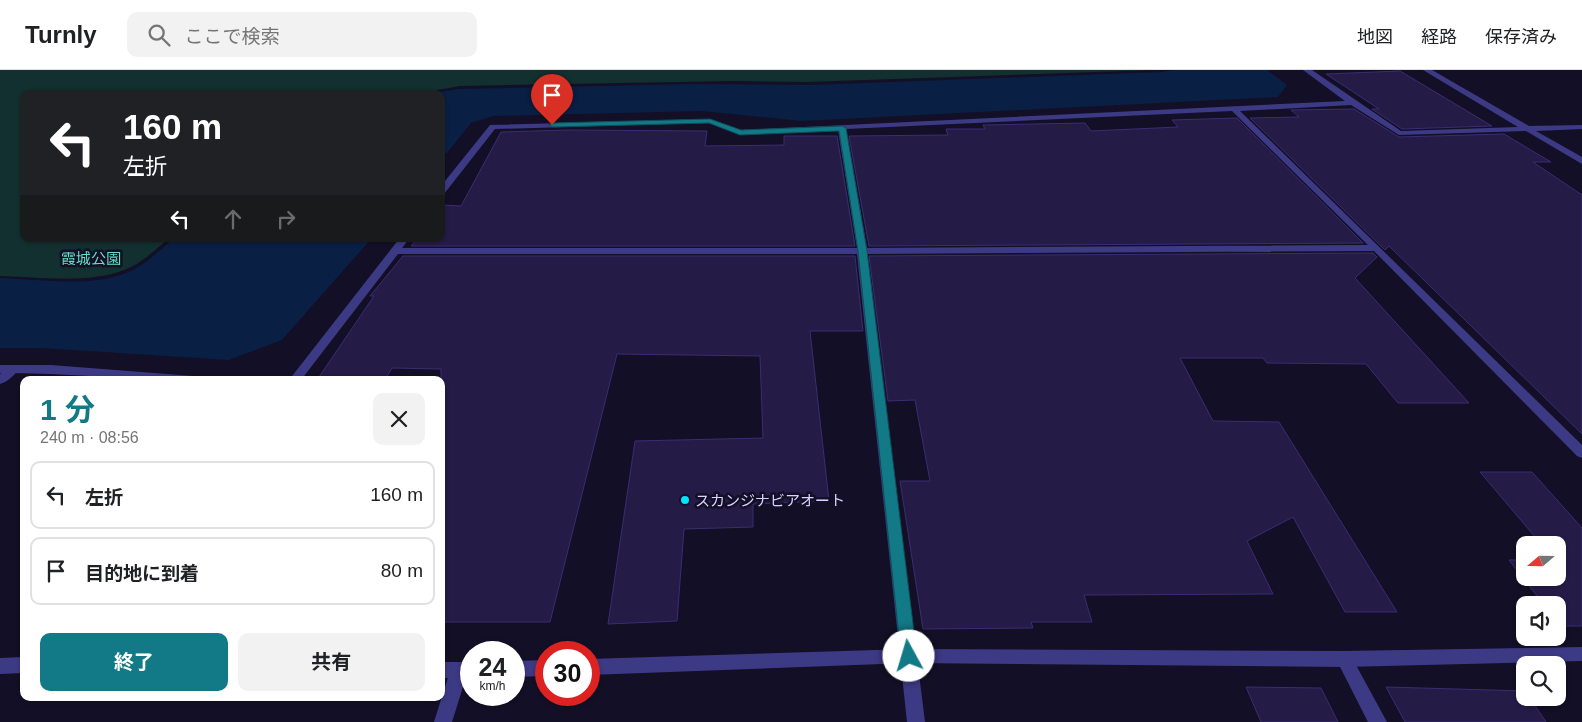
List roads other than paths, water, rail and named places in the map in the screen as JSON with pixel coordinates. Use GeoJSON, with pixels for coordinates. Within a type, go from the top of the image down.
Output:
{"type":"FeatureCollection","features":[{"type":"Feature","properties":{"kind":"street"},"geometry":{"type":"LineString","coordinates":[[1307,70],[1399,133],[1582,127]]}},
{"type":"Feature","properties":{"kind":"street"},"geometry":{"type":"LineString","coordinates":[[1427,70],[1582,160]]}},
{"type":"Feature","properties":{"kind":"street"},"geometry":{"type":"LineString","coordinates":[[445,187],[494,127],[710,121],[740,132],[1353,102]]}},
{"type":"Feature","properties":{"kind":"street"},"geometry":{"type":"LineString","coordinates":[[1233,108],[1582,453]]}},
{"type":"Feature","properties":{"kind":"street"},"geometry":{"type":"LineString","coordinates":[[842,128],[862,251],[916,722]]}},
{"type":"Feature","properties":{"kind":"street"},"geometry":{"type":"LineString","coordinates":[[298,376],[402,242]]}},
{"type":"Feature","properties":{"kind":"street"},"geometry":{"type":"LineString","coordinates":[[394,251],[1376,248]]}},
{"type":"Feature","properties":{"kind":"street"},"geometry":{"type":"LineString","coordinates":[[0,380],[6,369],[51,369],[141,376]]}},
{"type":"Feature","properties":{"kind":"street"},"geometry":{"type":"LineString","coordinates":[[600,666],[909,656],[1344,659],[1582,654]]}},
{"type":"Feature","properties":{"kind":"street"},"geometry":{"type":"LineString","coordinates":[[1344,659],[1378,722]]}},
{"type":"Feature","properties":{"kind":"street"},"geometry":{"type":"LineString","coordinates":[[0,666],[20,665]]}},
{"type":"Feature","properties":{"kind":"street"},"geometry":{"type":"LineString","coordinates":[[443,722],[457,671]]}},
{"type":"Feature","properties":{"kind":"water"},"geometry":{"type":"Polygon","coordinates":[[[1173,70],[1267,70],[1287,85],[1278,97],[802,121],[702,111],[493,116],[471,123],[445,154],[445,91],[459,89],[693,84],[811,85],[1162,72],[1173,70]]]}},
{"type":"Feature","properties":{"kind":"water"},"geometry":{"type":"Polygon","coordinates":[[[170,242],[368,242],[282,340],[229,360],[41,348],[0,348],[0,278],[47,281],[96,280],[126,273],[151,258],[170,242]]]}},
{"type":"Feature","properties":{"kind":"place","name":"スカンジナビアオート"},"geometry":{"type":"Point","coordinates":[685,500]}},
{"type":"Feature","properties":{"kind":"park label","name":"霞城公園"},"geometry":{"type":"Point","coordinates":[91,258]}}]}
